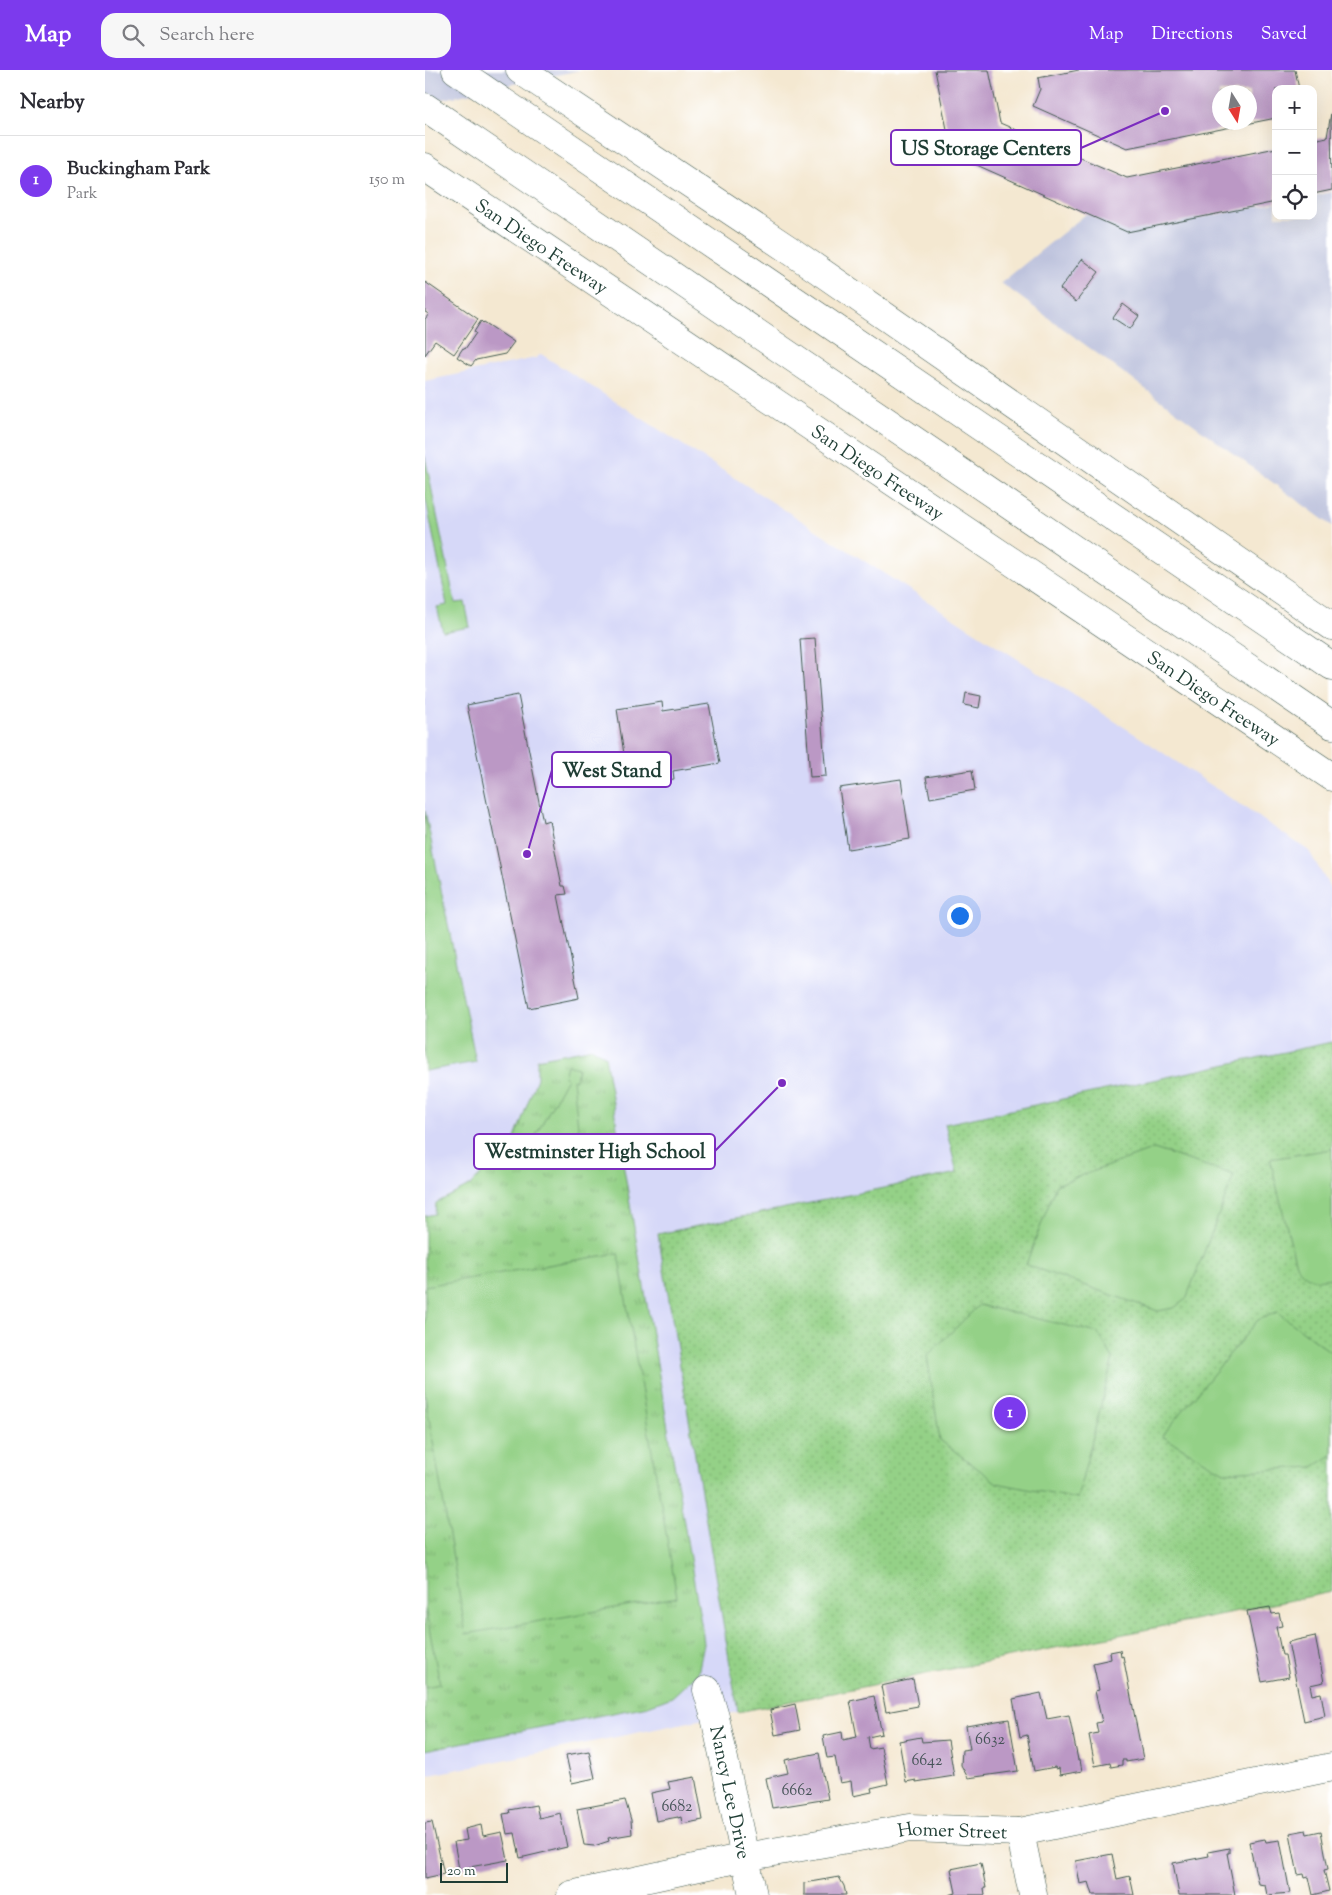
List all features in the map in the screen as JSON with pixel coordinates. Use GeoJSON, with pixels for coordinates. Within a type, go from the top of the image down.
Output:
{"type":"FeatureCollection","features":[{"type":"Feature","properties":{"kind":"main road"},"geometry":{"type":"LineString","coordinates":[[456,70],[1332,666]]}},
{"type":"Feature","properties":{"kind":"main road"},"geometry":{"type":"LineString","coordinates":[[530,77],[791,251],[1332,626]]}},
{"type":"Feature","properties":{"kind":"main road"},"geometry":{"type":"LineString","coordinates":[[425,106],[1332,725]]}},
{"type":"Feature","properties":{"kind":"main road","name":"San Diego Freeway"},"geometry":{"type":"LineString","coordinates":[[425,167],[1332,777]]}},
{"type":"Feature","properties":{"kind":"main road","name":"Nancy Lee Drive"},"geometry":{"type":"LineString","coordinates":[[707,1690],[715,1717],[753,1895]]}},
{"type":"Feature","properties":{"kind":"main road","name":"Homer Street"},"geometry":{"type":"LineString","coordinates":[[571,1895],[745,1857],[910,1828],[1020,1832],[1332,1767]]}},
{"type":"Feature","properties":{"kind":"main road"},"geometry":{"type":"LineString","coordinates":[[1020,1832],[1033,1895]]}},
{"type":"Feature","properties":{"kind":"shaded area"},"geometry":{"type":"Polygon","coordinates":[[[425,70],[580,70],[425,103],[425,70]]]}},
{"type":"Feature","properties":{"kind":"shaded area"},"geometry":{"type":"Polygon","coordinates":[[[1332,192],[1332,526],[1001,283],[1086,214],[1127,232],[1272,204],[1272,220],[1317,220],[1317,195],[1332,192]]]}},
{"type":"Feature","properties":{"kind":"shaded area"},"geometry":{"type":"Polygon","coordinates":[[[541,354],[1141,738],[1309,851],[1332,891],[1332,1042],[946,1124],[957,1173],[658,1234],[738,1712],[425,1776],[425,381],[536,358],[541,354]]]}},
{"type":"Feature","properties":{"kind":"green space"},"geometry":{"type":"Polygon","coordinates":[[[425,457],[455,603],[465,602],[470,627],[443,632],[437,607],[447,605],[425,495],[425,457]]]}},
{"type":"Feature","properties":{"kind":"green space"},"geometry":{"type":"Polygon","coordinates":[[[425,811],[476,1062],[425,1071],[425,811]]]}},
{"type":"Feature","properties":{"kind":"green space"},"geometry":{"type":"Polygon","coordinates":[[[1332,1042],[1332,1592],[738,1712],[658,1234],[957,1173],[945,1124],[1332,1042]]]}},
{"type":"Feature","properties":{"kind":"green space"},"geometry":{"type":"Polygon","coordinates":[[[593,1048],[605,1056],[703,1635],[704,1644],[698,1673],[672,1697],[648,1706],[425,1750],[425,1216],[435,1214],[436,1203],[471,1185],[515,1138],[537,1078],[537,1059],[593,1048]]]}},
{"type":"Feature","properties":{"kind":"green space"},"geometry":{"type":"Polygon","coordinates":[[[567,1065],[578,1068],[576,1080],[573,1079],[581,1156],[553,1155],[530,1146],[567,1078],[564,1077],[567,1065]]]}},
{"type":"Feature","properties":{"kind":"green space"},"geometry":{"type":"Polygon","coordinates":[[[1154,1149],[1234,1175],[1186,1299],[1174,1308],[1158,1311],[1026,1265],[1056,1185],[1154,1149]]]}},
{"type":"Feature","properties":{"kind":"green space"},"geometry":{"type":"Polygon","coordinates":[[[1332,1149],[1332,1278],[1316,1279],[1304,1274],[1296,1265],[1270,1159],[1332,1149]]]}},
{"type":"Feature","properties":{"kind":"green space"},"geometry":{"type":"Polygon","coordinates":[[[618,1253],[677,1597],[466,1634],[425,1395],[425,1286],[618,1253]]]}},
{"type":"Feature","properties":{"kind":"green space"},"geometry":{"type":"Polygon","coordinates":[[[979,1305],[1098,1333],[1113,1358],[1077,1499],[997,1483],[940,1440],[927,1356],[979,1305]]]}},
{"type":"Feature","properties":{"kind":"green space"},"geometry":{"type":"Polygon","coordinates":[[[1277,1312],[1332,1353],[1332,1455],[1313,1467],[1224,1472],[1162,1436],[1258,1320],[1277,1312]]]}},
{"type":"Feature","properties":{"kind":"green space"},"geometry":{"type":"Polygon","coordinates":[[[425,1607],[440,1684],[425,1687],[425,1607]]]}},
{"type":"Feature","properties":{"kind":"building"},"geometry":{"type":"Polygon","coordinates":[[[935,70],[989,70],[1000,123],[1127,178],[1272,149],[1272,203],[1127,232],[952,154],[935,70]]]}},
{"type":"Feature","properties":{"kind":"building"},"geometry":{"type":"Polygon","coordinates":[[[1079,70],[1295,70],[1298,85],[1272,85],[1272,119],[1257,122],[1257,85],[1212,85],[1212,130],[1216,130],[1127,148],[1033,106],[1040,89],[1038,78],[1079,70]]]}},
{"type":"Feature","properties":{"kind":"building"},"geometry":{"type":"Polygon","coordinates":[[[1331,113],[1332,190],[1317,193],[1317,139],[1327,137],[1331,113]]]}},
{"type":"Feature","properties":{"kind":"building"},"geometry":{"type":"Polygon","coordinates":[[[1082,259],[1099,272],[1076,302],[1060,289],[1082,259]]]}},
{"type":"Feature","properties":{"kind":"building"},"geometry":{"type":"Polygon","coordinates":[[[425,282],[478,319],[454,354],[435,341],[425,355],[425,319],[429,314],[425,312],[425,282]]]}},
{"type":"Feature","properties":{"kind":"building"},"geometry":{"type":"Polygon","coordinates":[[[1123,304],[1139,316],[1130,329],[1113,318],[1123,304]]]}},
{"type":"Feature","properties":{"kind":"building"},"geometry":{"type":"Polygon","coordinates":[[[481,321],[514,342],[505,354],[476,360],[471,366],[457,357],[476,333],[474,332],[481,321]]]}},
{"type":"Feature","properties":{"kind":"building"},"geometry":{"type":"Polygon","coordinates":[[[815,638],[826,776],[810,777],[800,639],[815,638]]]}},
{"type":"Feature","properties":{"kind":"building"},"geometry":{"type":"Polygon","coordinates":[[[966,693],[981,696],[979,708],[964,705],[966,693]]]}},
{"type":"Feature","properties":{"kind":"building"},"geometry":{"type":"Polygon","coordinates":[[[518,695],[543,822],[549,820],[562,886],[565,886],[567,894],[558,895],[579,998],[529,1008],[467,705],[518,695]]]}},
{"type":"Feature","properties":{"kind":"building"},"geometry":{"type":"Polygon","coordinates":[[[662,702],[663,711],[709,704],[720,763],[673,771],[674,779],[629,786],[617,709],[662,702]]]}},
{"type":"Feature","properties":{"kind":"building"},"geometry":{"type":"Polygon","coordinates":[[[972,770],[975,790],[930,798],[926,777],[972,770]]]}},
{"type":"Feature","properties":{"kind":"building"},"geometry":{"type":"Polygon","coordinates":[[[901,779],[910,839],[848,849],[839,788],[901,779]]]}},
{"type":"Feature","properties":{"kind":"building"},"geometry":{"type":"Polygon","coordinates":[[[1270,1607],[1272,1614],[1279,1613],[1282,1626],[1276,1627],[1282,1655],[1285,1655],[1289,1677],[1262,1682],[1247,1611],[1270,1607]]]}},
{"type":"Feature","properties":{"kind":"building"},"geometry":{"type":"Polygon","coordinates":[[[1315,1636],[1324,1682],[1310,1685],[1312,1695],[1321,1693],[1325,1716],[1304,1721],[1288,1642],[1315,1636]]]}},
{"type":"Feature","properties":{"kind":"building"},"geometry":{"type":"Polygon","coordinates":[[[1120,1650],[1121,1657],[1123,1656],[1143,1759],[1126,1762],[1126,1760],[1122,1760],[1122,1765],[1111,1767],[1110,1763],[1095,1766],[1089,1735],[1098,1733],[1096,1723],[1102,1722],[1095,1691],[1099,1690],[1093,1663],[1111,1659],[1110,1652],[1120,1650]]]}},
{"type":"Feature","properties":{"kind":"building"},"geometry":{"type":"Polygon","coordinates":[[[913,1679],[918,1706],[886,1712],[881,1686],[913,1679]]]}},
{"type":"Feature","properties":{"kind":"building"},"geometry":{"type":"Polygon","coordinates":[[[1041,1693],[1047,1719],[1069,1715],[1082,1771],[1060,1775],[1059,1768],[1056,1769],[1055,1767],[1034,1771],[1027,1735],[1020,1737],[1013,1699],[1041,1693]]]}},
{"type":"Feature","properties":{"kind":"building"},"geometry":{"type":"Polygon","coordinates":[[[874,1696],[882,1734],[868,1737],[870,1749],[881,1747],[888,1784],[871,1788],[872,1792],[853,1796],[851,1781],[840,1783],[835,1757],[827,1758],[823,1736],[842,1732],[843,1740],[857,1737],[850,1701],[874,1696]]]}},
{"type":"Feature","properties":{"kind":"building"},"geometry":{"type":"Polygon","coordinates":[[[795,1704],[800,1730],[775,1735],[770,1710],[795,1704]]]}},
{"type":"Feature","properties":{"kind":"building"},"geometry":{"type":"Polygon","coordinates":[[[1009,1719],[1018,1771],[968,1778],[961,1765],[962,1750],[970,1749],[966,1726],[1009,1719]]]}},
{"type":"Feature","properties":{"kind":"building"},"geometry":{"type":"Polygon","coordinates":[[[921,1737],[922,1742],[948,1740],[954,1776],[906,1782],[899,1741],[921,1737]]]}},
{"type":"Feature","properties":{"kind":"building"},"geometry":{"type":"Polygon","coordinates":[[[589,1751],[595,1778],[572,1783],[566,1755],[589,1751]]]}},
{"type":"Feature","properties":{"kind":"building"},"geometry":{"type":"Polygon","coordinates":[[[819,1753],[828,1799],[772,1808],[766,1778],[788,1773],[785,1760],[819,1753]]]}},
{"type":"Feature","properties":{"kind":"building"},"geometry":{"type":"Polygon","coordinates":[[[695,1777],[703,1820],[682,1824],[681,1817],[656,1821],[651,1793],[670,1789],[668,1782],[695,1777]]]}},
{"type":"Feature","properties":{"kind":"building"},"geometry":{"type":"Polygon","coordinates":[[[625,1800],[631,1820],[632,1834],[608,1838],[609,1841],[594,1846],[584,1845],[577,1809],[625,1800]]]}},
{"type":"Feature","properties":{"kind":"building"},"geometry":{"type":"Polygon","coordinates":[[[536,1805],[539,1818],[560,1813],[567,1847],[520,1858],[515,1833],[507,1834],[503,1814],[510,1813],[509,1810],[536,1805]]]}},
{"type":"Feature","properties":{"kind":"building"},"geometry":{"type":"Polygon","coordinates":[[[432,1822],[444,1874],[425,1878],[425,1823],[432,1822]]]}},
{"type":"Feature","properties":{"kind":"building"},"geometry":{"type":"Polygon","coordinates":[[[481,1825],[483,1836],[502,1832],[508,1860],[459,1869],[454,1842],[467,1840],[465,1829],[481,1825]]]}},
{"type":"Feature","properties":{"kind":"building"},"geometry":{"type":"Polygon","coordinates":[[[1306,1830],[1307,1834],[1321,1831],[1328,1869],[1324,1870],[1329,1891],[1313,1895],[1309,1877],[1305,1878],[1304,1874],[1298,1875],[1290,1833],[1306,1830]]]}},
{"type":"Feature","properties":{"kind":"building"},"geometry":{"type":"Polygon","coordinates":[[[1265,1839],[1266,1842],[1280,1840],[1290,1893],[1267,1895],[1265,1885],[1258,1884],[1249,1842],[1265,1839]]]}},
{"type":"Feature","properties":{"kind":"building"},"geometry":{"type":"Polygon","coordinates":[[[1229,1848],[1229,1853],[1227,1853],[1235,1895],[1179,1895],[1173,1863],[1209,1856],[1208,1852],[1229,1848]]]}},
{"type":"Feature","properties":{"kind":"building"},"geometry":{"type":"Polygon","coordinates":[[[1112,1854],[1117,1879],[1130,1876],[1134,1895],[1093,1895],[1089,1882],[1080,1884],[1076,1861],[1112,1854]]]}},
{"type":"Feature","properties":{"kind":"building"},"geometry":{"type":"Polygon","coordinates":[[[981,1863],[986,1888],[984,1888],[985,1895],[949,1895],[956,1893],[951,1869],[981,1863]]]}},
{"type":"Feature","properties":{"kind":"building"},"geometry":{"type":"Polygon","coordinates":[[[839,1877],[846,1895],[804,1895],[804,1883],[839,1877]]]}},
{"type":"Feature","properties":{"kind":"place","name":"US Storage Centers"},"geometry":{"type":"Point","coordinates":[1165,111]}},
{"type":"Feature","properties":{"kind":"place","name":"West Stand"},"geometry":{"type":"Point","coordinates":[527,854]}},
{"type":"Feature","properties":{"kind":"place","name":"Westminster High School"},"geometry":{"type":"Point","coordinates":[782,1083]}},
{"type":"Feature","properties":{"kind":"place","name":"Buckingham Park"},"geometry":{"type":"Point","coordinates":[1010,1413]}}]}
